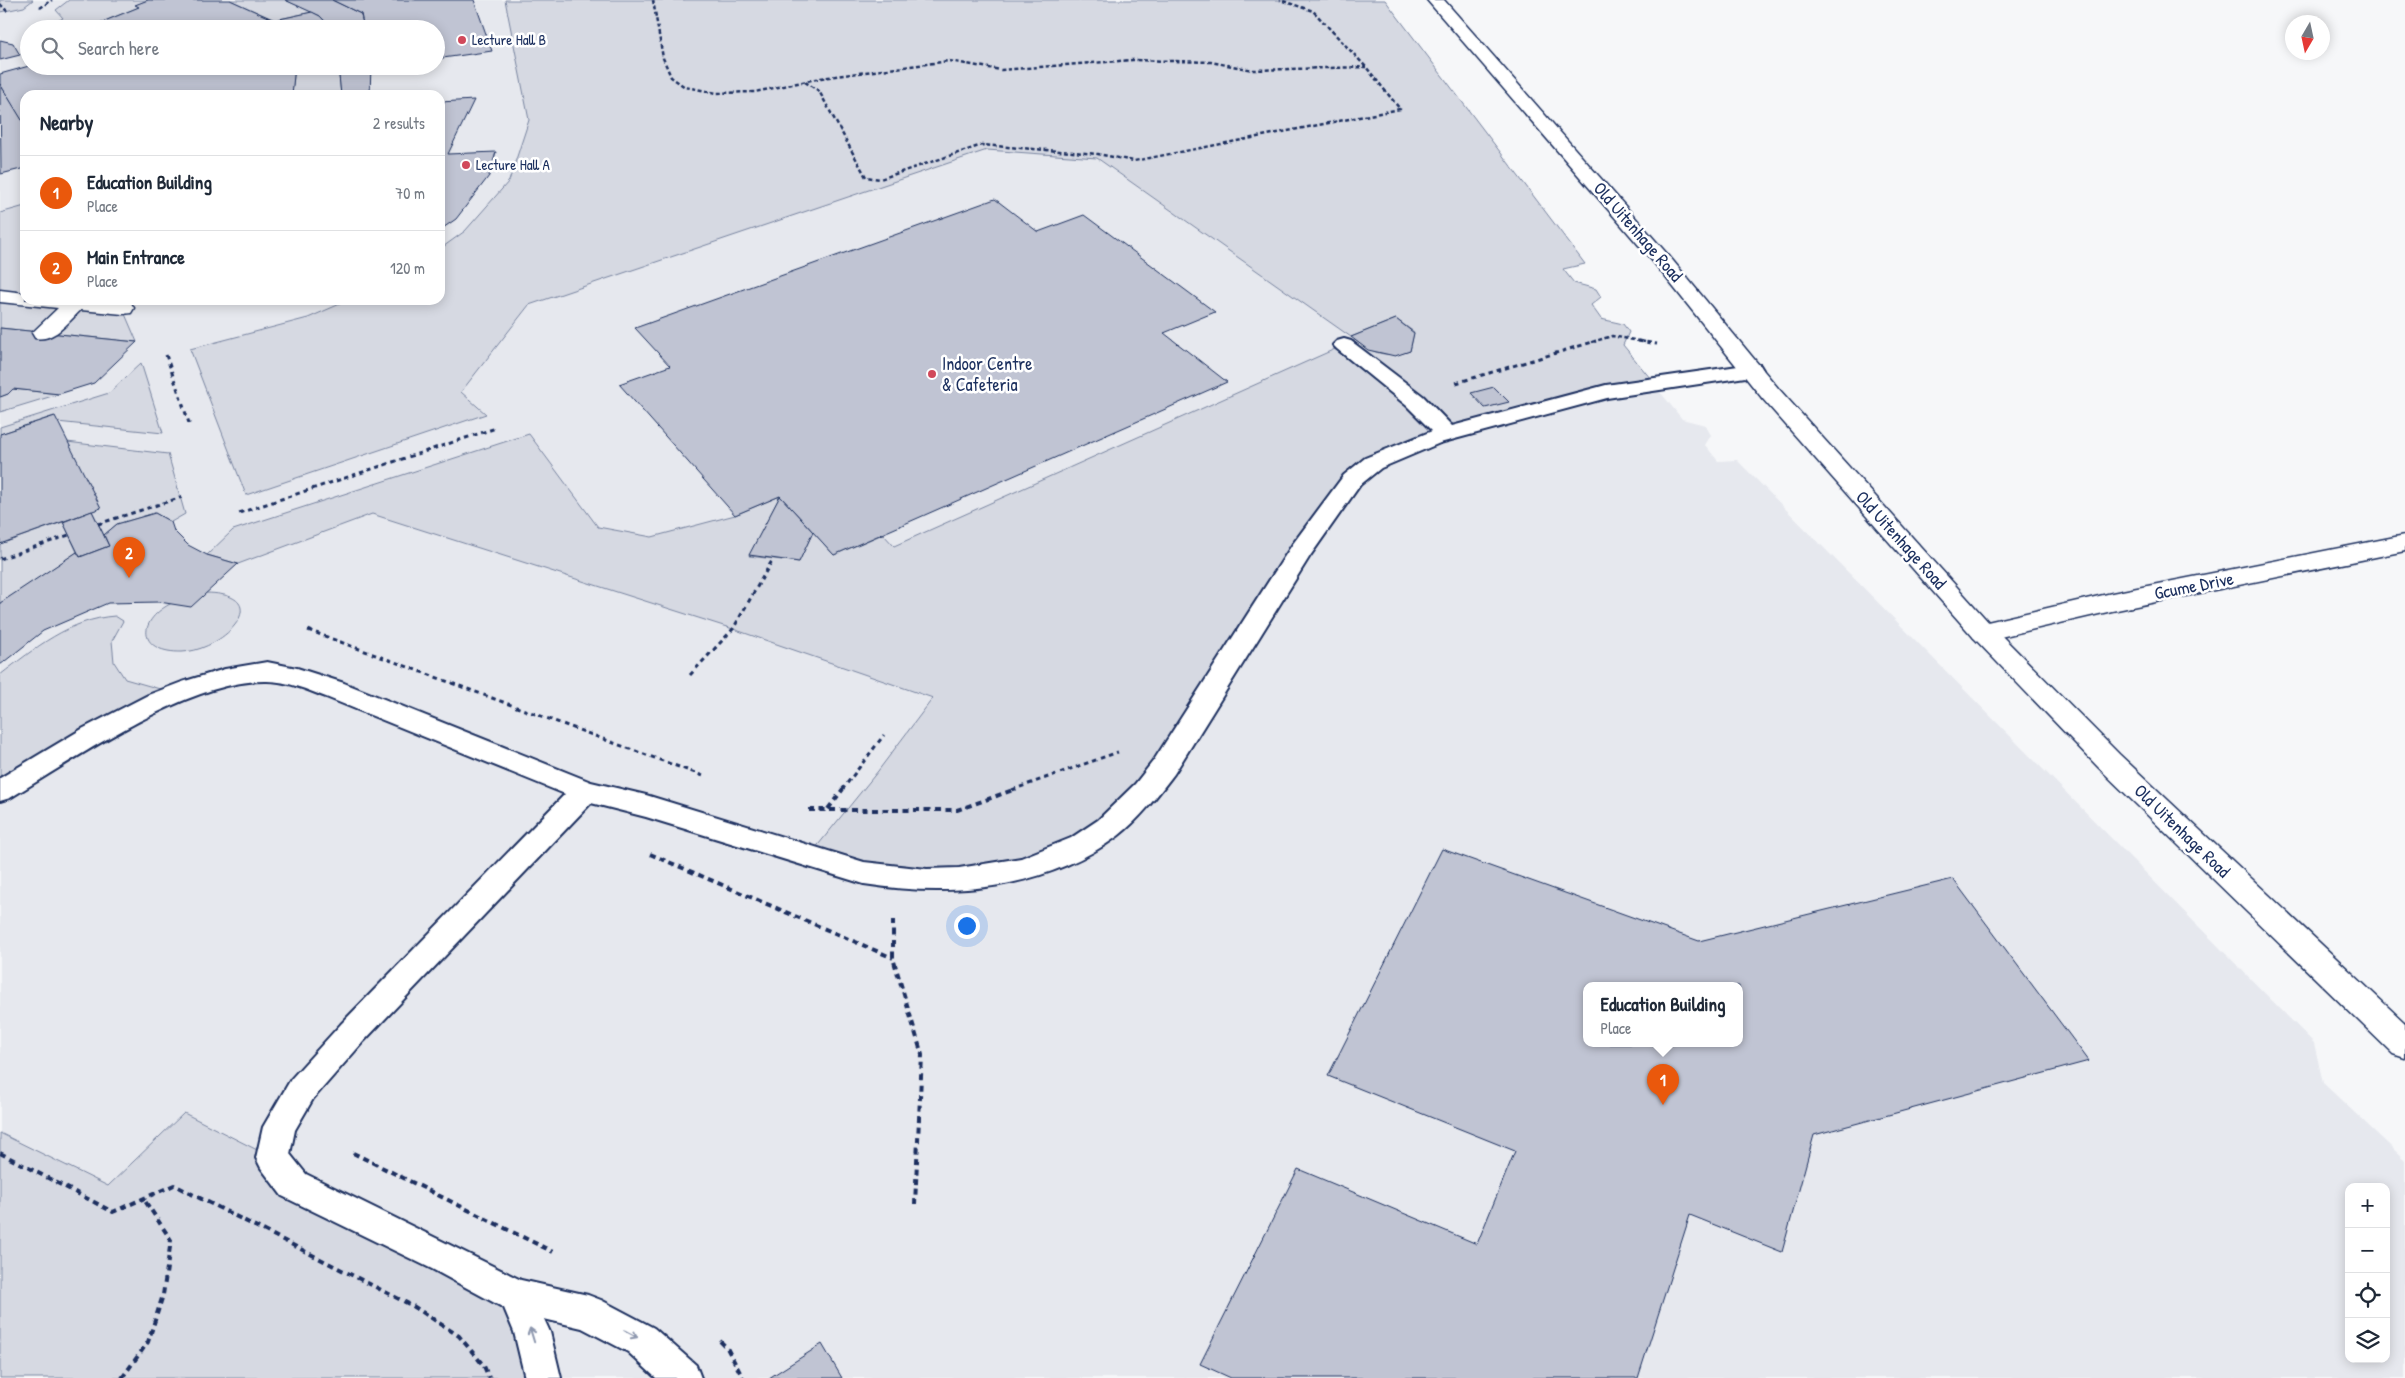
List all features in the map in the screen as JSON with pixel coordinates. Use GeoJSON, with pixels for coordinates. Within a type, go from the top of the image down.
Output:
{"type":"FeatureCollection","features":[{"type":"Feature","properties":{"kind":"street","name":"Old Uitenhage Road"},"geometry":{"type":"LineString","coordinates":[[1435,0],[1662,260],[1770,393],[1983,632],[2109,761],[2405,1044]]}},
{"type":"Feature","properties":{"kind":"street"},"geometry":{"type":"LineString","coordinates":[[0,296],[20,298]]}},
{"type":"Feature","properties":{"kind":"street"},"geometry":{"type":"LineString","coordinates":[[43,333],[74,305]]}},
{"type":"Feature","properties":{"kind":"street"},"geometry":{"type":"LineString","coordinates":[[87,305],[123,308]]}},
{"type":"Feature","properties":{"kind":"street","name":"Gcume Drive"},"geometry":{"type":"LineString","coordinates":[[1983,632],[2112,602],[2405,544]]}},
{"type":"Feature","properties":{"kind":"lane"},"geometry":{"type":"LineString","coordinates":[[1344,345],[1415,401],[1448,434]]}},
{"type":"Feature","properties":{"kind":"lane"},"geometry":{"type":"LineString","coordinates":[[0,791],[174,694],[259,672],[296,676],[335,690],[586,791],[646,806],[810,855],[841,867],[893,879],[932,881],[990,876],[1034,867],[1078,847],[1108,828],[1144,793],[1164,767],[1301,551],[1352,480],[1373,463],[1448,434],[1606,392],[1752,370]]}},
{"type":"Feature","properties":{"kind":"lane"},"geometry":{"type":"LineString","coordinates":[[586,791],[352,1033],[302,1089],[279,1127],[272,1158],[294,1185],[444,1258],[516,1296],[588,1312],[641,1340],[683,1378]]}},
{"type":"Feature","properties":{"kind":"lane"},"geometry":{"type":"LineString","coordinates":[[516,1296],[532,1332],[543,1378]]}},
{"type":"Feature","properties":{"kind":"path"},"geometry":{"type":"LineString","coordinates":[[40,8],[52,0]]}},
{"type":"Feature","properties":{"kind":"path"},"geometry":{"type":"LineString","coordinates":[[653,0],[663,58],[670,77],[685,88],[717,93],[755,92],[786,87],[821,78],[948,61],[1001,70],[1020,67],[1132,60],[1211,62],[1253,70],[1366,67]]}},
{"type":"Feature","properties":{"kind":"path"},"geometry":{"type":"LineString","coordinates":[[805,82],[819,92],[866,177],[880,180],[982,145],[1098,154],[1134,161],[1400,109],[1366,67],[1314,11],[1280,0]]}},
{"type":"Feature","properties":{"kind":"path"},"geometry":{"type":"LineString","coordinates":[[0,4],[7,11]]}},
{"type":"Feature","properties":{"kind":"path"},"geometry":{"type":"LineString","coordinates":[[1415,401],[1445,387],[1612,336],[1675,348],[1735,349]]}},
{"type":"Feature","properties":{"kind":"path"},"geometry":{"type":"LineString","coordinates":[[166,355],[190,426]]}},
{"type":"Feature","properties":{"kind":"path"},"geometry":{"type":"LineString","coordinates":[[239,513],[496,428]]}},
{"type":"Feature","properties":{"kind":"path"},"geometry":{"type":"LineString","coordinates":[[98,524],[182,497]]}},
{"type":"Feature","properties":{"kind":"path"},"geometry":{"type":"LineString","coordinates":[[0,559],[69,534]]}},
{"type":"Feature","properties":{"kind":"path"},"geometry":{"type":"LineString","coordinates":[[690,675],[733,629],[773,559]]}},
{"type":"Feature","properties":{"kind":"path"},"geometry":{"type":"LineString","coordinates":[[308,630],[713,780]]}},
{"type":"Feature","properties":{"kind":"path"},"geometry":{"type":"LineString","coordinates":[[827,810],[884,735]]}},
{"type":"Feature","properties":{"kind":"path"},"geometry":{"type":"LineString","coordinates":[[803,810],[957,810],[1121,751]]}},
{"type":"Feature","properties":{"kind":"path"},"geometry":{"type":"LineString","coordinates":[[641,850],[893,958]]}},
{"type":"Feature","properties":{"kind":"path"},"geometry":{"type":"LineString","coordinates":[[893,879],[893,958],[922,1055],[915,1204]]}},
{"type":"Feature","properties":{"kind":"path"},"geometry":{"type":"LineString","coordinates":[[0,1153],[113,1212],[174,1184],[413,1306],[459,1336],[484,1366],[489,1378]]}},
{"type":"Feature","properties":{"kind":"path"},"geometry":{"type":"LineString","coordinates":[[122,1378],[148,1342],[163,1295],[171,1240],[143,1198]]}},
{"type":"Feature","properties":{"kind":"shaded area"},"geometry":{"type":"Polygon","coordinates":[[[0,0],[1374,0],[1563,269],[1574,283],[1596,289],[1601,297],[1591,305],[1601,319],[1623,324],[1629,332],[1623,346],[1682,419],[1705,425],[1711,435],[1705,445],[1718,461],[1737,460],[2314,1043],[2323,1083],[2405,1160],[2405,1378],[0,1378],[0,0]]]}},
{"type":"Feature","properties":{"kind":"shaded area"},"geometry":{"type":"Polygon","coordinates":[[[0,0],[33,0],[24,7],[0,12],[0,0]]]}},
{"type":"Feature","properties":{"kind":"shaded area"},"geometry":{"type":"Polygon","coordinates":[[[69,0],[148,0],[136,5],[139,7],[107,20],[59,20],[63,18],[56,10],[69,0]]]}},
{"type":"Feature","properties":{"kind":"shaded area"},"geometry":{"type":"Polygon","coordinates":[[[230,0],[285,0],[312,12],[275,20],[230,0]]]}},
{"type":"Feature","properties":{"kind":"shaded area"},"geometry":{"type":"Polygon","coordinates":[[[505,0],[1385,0],[1585,264],[1563,269],[1574,283],[1596,289],[1601,297],[1591,305],[1601,319],[1623,324],[1629,332],[1623,345],[1655,384],[1606,392],[1373,463],[1164,767],[1078,847],[932,881],[810,855],[878,771],[933,698],[733,629],[372,514],[238,564],[207,555],[233,530],[529,434],[598,527],[652,537],[735,515],[780,496],[749,556],[799,562],[813,532],[834,555],[883,534],[894,546],[1355,340],[1368,349],[1381,353],[1395,354],[1410,351],[1414,332],[1396,319],[1351,337],[1097,158],[987,150],[529,305],[461,392],[486,414],[246,495],[190,349],[308,318],[338,305],[445,305],[445,245],[465,231],[509,181],[529,120],[505,0]]]}},
{"type":"Feature","properties":{"kind":"shaded area"},"geometry":{"type":"Polygon","coordinates":[[[294,75],[339,75],[340,90],[293,90],[294,75]]]}},
{"type":"Feature","properties":{"kind":"shaded area"},"geometry":{"type":"Polygon","coordinates":[[[20,207],[20,305],[121,305],[137,342],[0,328],[0,213],[20,207]]]}},
{"type":"Feature","properties":{"kind":"shaded area"},"geometry":{"type":"Polygon","coordinates":[[[141,363],[163,433],[57,422],[54,416],[0,434],[0,427],[109,393],[141,363]]]}},
{"type":"Feature","properties":{"kind":"shaded area"},"geometry":{"type":"Polygon","coordinates":[[[13,389],[59,394],[0,412],[0,397],[8,394],[13,389]]]}},
{"type":"Feature","properties":{"kind":"shaded area"},"geometry":{"type":"Polygon","coordinates":[[[67,442],[168,454],[185,514],[171,522],[155,513],[117,524],[104,535],[92,511],[101,508],[67,442]]]}},
{"type":"Feature","properties":{"kind":"shaded area"},"geometry":{"type":"Polygon","coordinates":[[[63,522],[77,552],[0,604],[0,544],[63,522]]]}},
{"type":"Feature","properties":{"kind":"shaded area"},"geometry":{"type":"Polygon","coordinates":[[[206,593],[227,596],[239,602],[241,612],[237,622],[227,633],[214,642],[198,649],[182,652],[157,648],[151,642],[147,635],[147,628],[151,620],[159,612],[178,600],[206,593]]]}},
{"type":"Feature","properties":{"kind":"shaded area"},"geometry":{"type":"Polygon","coordinates":[[[115,616],[123,621],[112,641],[114,662],[125,679],[174,693],[0,791],[0,675],[54,636],[83,623],[115,616]]]}},
{"type":"Feature","properties":{"kind":"shaded area"},"geometry":{"type":"Polygon","coordinates":[[[184,1113],[273,1158],[516,1296],[543,1378],[0,1378],[0,1133],[108,1186],[184,1113]]]}},
{"type":"Feature","properties":{"kind":"building"},"geometry":{"type":"Polygon","coordinates":[[[148,0],[230,0],[274,20],[107,20],[139,7],[135,5],[148,0]]]}},
{"type":"Feature","properties":{"kind":"building"},"geometry":{"type":"Polygon","coordinates":[[[285,0],[332,0],[361,14],[362,20],[324,20],[320,16],[285,0]]]}},
{"type":"Feature","properties":{"kind":"building","name":"Lecture Hall B"},"geometry":{"type":"Polygon","coordinates":[[[332,0],[474,0],[492,51],[445,58],[445,20],[362,20],[361,14],[332,0]]]}},
{"type":"Feature","properties":{"kind":"building"},"geometry":{"type":"Polygon","coordinates":[[[312,12],[324,20],[275,20],[312,12]]]}},
{"type":"Feature","properties":{"kind":"building"},"geometry":{"type":"Polygon","coordinates":[[[0,40],[13,43],[20,55],[0,60],[0,40]]]}},
{"type":"Feature","properties":{"kind":"building"},"geometry":{"type":"Polygon","coordinates":[[[20,68],[20,75],[294,75],[293,90],[20,90],[20,118],[0,84],[0,74],[20,68]]]}},
{"type":"Feature","properties":{"kind":"building"},"geometry":{"type":"Polygon","coordinates":[[[339,75],[371,75],[370,90],[340,90],[339,75]]]}},
{"type":"Feature","properties":{"kind":"building"},"geometry":{"type":"Polygon","coordinates":[[[0,84],[20,117],[20,169],[1,174],[0,84]]]}},
{"type":"Feature","properties":{"kind":"building","name":"Lecture Hall A"},"geometry":{"type":"Polygon","coordinates":[[[474,100],[448,154],[496,152],[489,176],[456,219],[445,227],[445,102],[474,100]]]}},
{"type":"Feature","properties":{"kind":"building","name":"Indoor Centre & Cafeteria"},"geometry":{"type":"Polygon","coordinates":[[[995,199],[1038,232],[1084,215],[1215,312],[1164,333],[1227,382],[834,555],[780,496],[735,515],[619,384],[670,366],[635,328],[995,199]]]}},
{"type":"Feature","properties":{"kind":"building"},"geometry":{"type":"Polygon","coordinates":[[[1396,319],[1414,333],[1410,351],[1395,356],[1368,350],[1351,337],[1396,319]]]}},
{"type":"Feature","properties":{"kind":"building"},"geometry":{"type":"Polygon","coordinates":[[[0,328],[137,342],[94,383],[59,394],[13,389],[8,394],[0,397],[0,328]]]}},
{"type":"Feature","properties":{"kind":"building"},"geometry":{"type":"Polygon","coordinates":[[[1494,387],[1509,402],[1485,408],[1471,393],[1494,387]]]}},
{"type":"Feature","properties":{"kind":"building"},"geometry":{"type":"Polygon","coordinates":[[[55,416],[101,508],[0,544],[0,434],[55,416]]]}},
{"type":"Feature","properties":{"kind":"building"},"geometry":{"type":"Polygon","coordinates":[[[780,496],[813,532],[799,562],[749,555],[780,496]]]}},
{"type":"Feature","properties":{"kind":"building"},"geometry":{"type":"Polygon","coordinates":[[[92,511],[109,546],[80,557],[63,522],[92,511]]]}},
{"type":"Feature","properties":{"kind":"building"},"geometry":{"type":"Polygon","coordinates":[[[155,513],[171,522],[174,531],[188,545],[207,555],[238,564],[191,607],[159,602],[108,603],[43,631],[0,665],[0,603],[77,552],[80,557],[109,546],[104,535],[117,524],[155,513]]]}},
{"type":"Feature","properties":{"kind":"building"},"geometry":{"type":"Polygon","coordinates":[[[1442,849],[1699,941],[1953,879],[2089,1061],[1814,1135],[1782,1252],[1690,1215],[1638,1378],[1231,1378],[1200,1364],[1298,1169],[1477,1244],[1515,1151],[1328,1076],[1442,849]]]}},
{"type":"Feature","properties":{"kind":"building"},"geometry":{"type":"Polygon","coordinates":[[[822,1344],[842,1378],[769,1378],[822,1344]]]}},
{"type":"Feature","properties":{"kind":"place","name":"Lecture Hall B"},"geometry":{"type":"Point","coordinates":[462,40]}},
{"type":"Feature","properties":{"kind":"place","name":"Lecture Hall A"},"geometry":{"type":"Point","coordinates":[466,165]}},
{"type":"Feature","properties":{"kind":"place","name":"Indoor Centre & Cafeteria"},"geometry":{"type":"Point","coordinates":[932,374]}},
{"type":"Feature","properties":{"kind":"place","name":"Main Entrance"},"geometry":{"type":"Point","coordinates":[129,578]}},
{"type":"Feature","properties":{"kind":"place","name":"Education Building"},"geometry":{"type":"Point","coordinates":[1663,1105]}}]}
